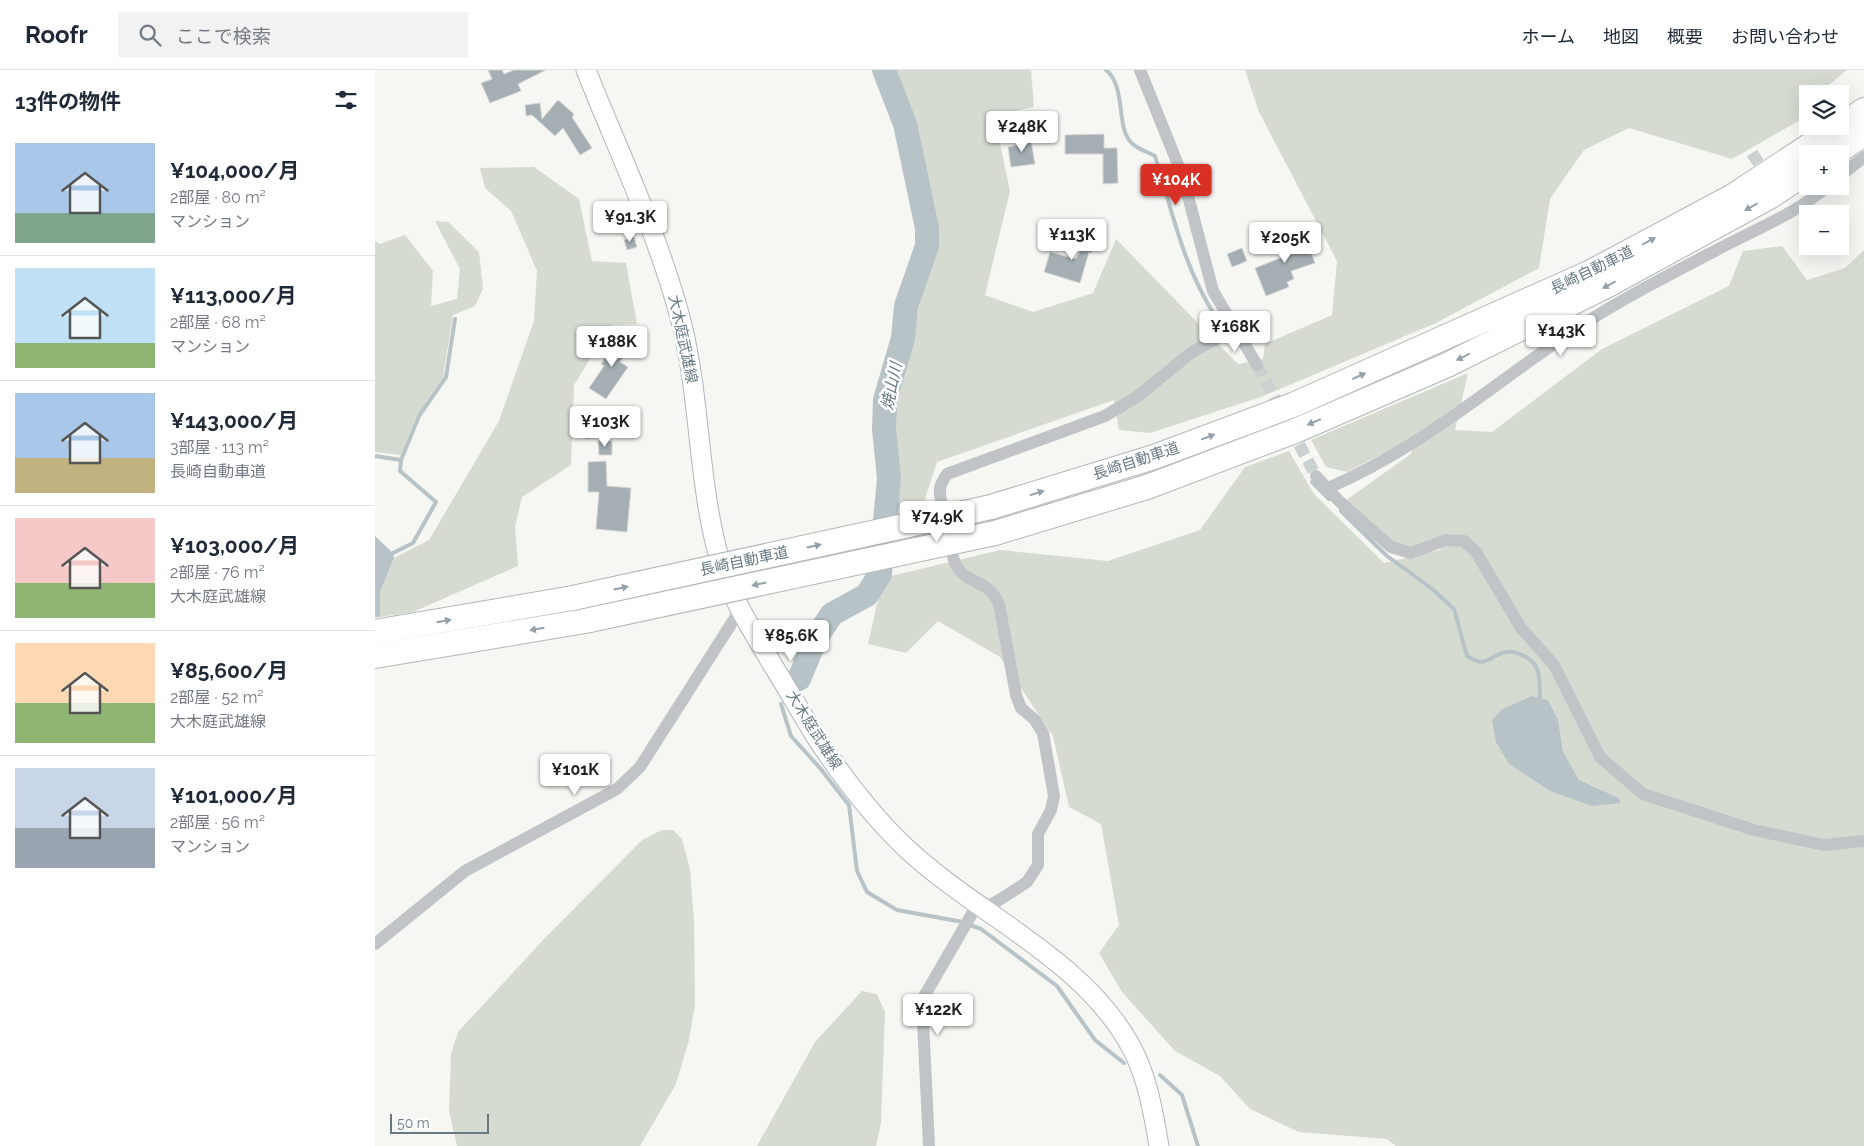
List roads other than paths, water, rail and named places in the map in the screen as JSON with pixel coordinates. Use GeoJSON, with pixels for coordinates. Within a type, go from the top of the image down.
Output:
{"type":"FeatureCollection","features":[{"type":"Feature","properties":{"kind":"highway","name":"長崎自動車道"},"geometry":{"type":"LineString","coordinates":[[1849,120],[1864,110]]}},
{"type":"Feature","properties":{"kind":"highway"},"geometry":{"type":"LineString","coordinates":[[1848,145],[1864,134]]}},
{"type":"Feature","properties":{"kind":"highway","name":"長崎自動車道"},"geometry":{"type":"LineString","coordinates":[[385,631],[573,598],[991,507],[1155,457],[1293,405],[1591,272],[1733,196],[1825,135]]}},
{"type":"Feature","properties":{"kind":"highway","name":"長崎自動車道"},"geometry":{"type":"LineString","coordinates":[[378,656],[585,621],[995,533],[1147,487],[1295,431],[1447,365],[1606,286],[1771,196],[1799,177]]}},
{"type":"Feature","properties":{"kind":"main road","name":"大木庭武雄線"},"geometry":{"type":"LineString","coordinates":[[586,70],[671,287],[688,352],[707,507],[718,555],[740,610],[818,740],[859,798],[908,850],[975,913],[1043,952],[1104,1006],[1129,1044],[1145,1080],[1159,1146]]}},
{"type":"Feature","properties":{"kind":"street"},"geometry":{"type":"LineString","coordinates":[[1140,70],[1183,177],[1213,291],[1237,328],[1257,365]]}},
{"type":"Feature","properties":{"kind":"street"},"geometry":{"type":"LineString","coordinates":[[1849,169],[1864,157]]}},
{"type":"Feature","properties":{"kind":"street"},"geometry":{"type":"LineString","coordinates":[[1328,488],[1363,473],[1437,429],[1582,325],[1811,195]]}},
{"type":"Feature","properties":{"kind":"street"},"geometry":{"type":"LineString","coordinates":[[929,1146],[922,1000],[963,929],[975,913],[997,902],[1027,882],[1038,865],[1039,834],[1051,810],[1054,796],[1043,733],[1035,720],[1021,708],[1016,695],[999,604],[994,592],[965,576],[957,566],[940,501],[940,485],[947,474],[1105,416],[1138,396],[1192,352],[1237,328]]}},
{"type":"Feature","properties":{"kind":"street"},"geometry":{"type":"LineString","coordinates":[[1316,476],[1339,501],[1391,548],[1411,552],[1446,540],[1464,541],[1476,552],[1521,628],[1554,665],[1600,757],[1643,794],[1754,830],[1824,845],[1864,841]]}},
{"type":"Feature","properties":{"kind":"street"},"geometry":{"type":"LineString","coordinates":[[375,944],[465,871],[617,789],[640,767],[740,610]]}},
{"type":"Feature","properties":{"kind":"waterway","name":"焼山川"},"geometry":{"type":"LineString","coordinates":[[799,679],[816,638],[832,614],[867,595],[880,574],[889,478],[884,429],[885,400],[903,338],[906,306],[927,246],[927,228],[905,124],[884,70]]}},
{"type":"Feature","properties":{"kind":"waterway"},"geometry":{"type":"LineString","coordinates":[[1106,70],[1113,78],[1117,87],[1124,130],[1128,138],[1136,147],[1155,156],[1187,259],[1195,279],[1216,317]]}},
{"type":"Feature","properties":{"kind":"waterway"},"geometry":{"type":"LineString","coordinates":[[375,456],[401,460],[419,416],[446,377],[455,319]]}},
{"type":"Feature","properties":{"kind":"waterway"},"geometry":{"type":"LineString","coordinates":[[393,553],[413,543],[436,502],[400,471],[401,460]]}},
{"type":"Feature","properties":{"kind":"waterway"},"geometry":{"type":"LineString","coordinates":[[1312,482],[1329,499]]}},
{"type":"Feature","properties":{"kind":"waterway"},"geometry":{"type":"LineString","coordinates":[[1341,511],[1387,556],[1431,588],[1454,609],[1467,656],[1480,662],[1501,653],[1512,652],[1531,661],[1539,674],[1540,698]]}},
{"type":"Feature","properties":{"kind":"waterway"},"geometry":{"type":"LineString","coordinates":[[781,704],[791,736],[820,768],[849,805],[857,871],[867,892],[897,910],[963,922]]}},
{"type":"Feature","properties":{"kind":"waterway"},"geometry":{"type":"LineString","coordinates":[[970,925],[981,929],[1057,986],[1095,1040],[1124,1063]]}},
{"type":"Feature","properties":{"kind":"waterway"},"geometry":{"type":"LineString","coordinates":[[1160,1075],[1182,1095],[1198,1146]]}},
{"type":"Feature","properties":{"kind":"tunnel"},"geometry":{"type":"LineString","coordinates":[[1752,153],[1784,202]]}},
{"type":"Feature","properties":{"kind":"tunnel"},"geometry":{"type":"LineString","coordinates":[[1257,365],[1316,476]]}}]}
